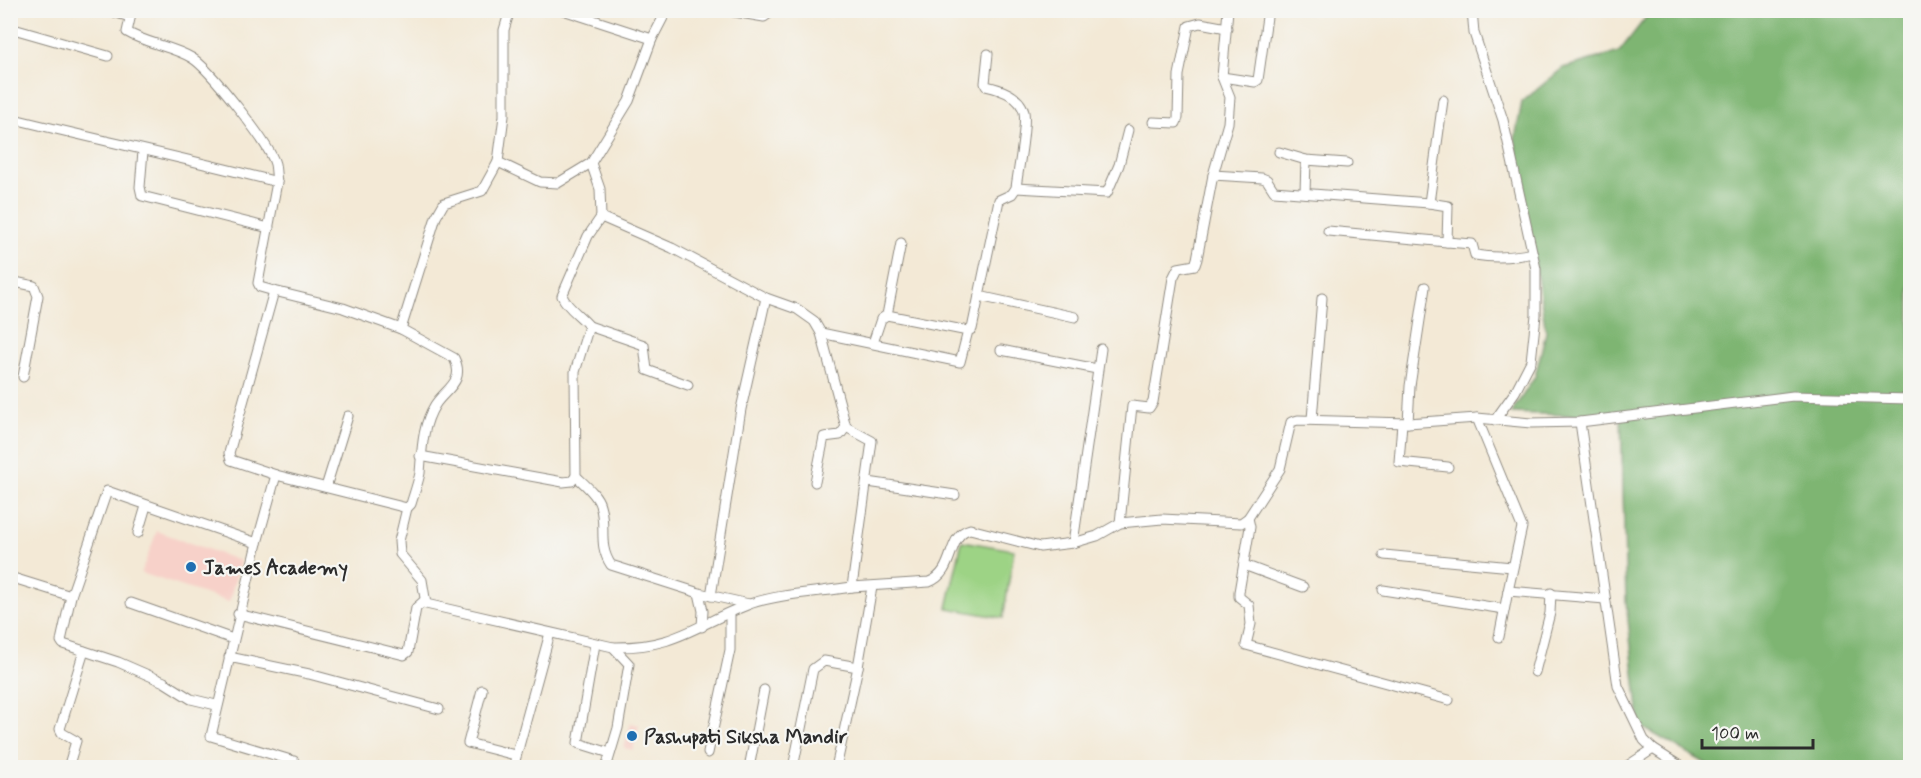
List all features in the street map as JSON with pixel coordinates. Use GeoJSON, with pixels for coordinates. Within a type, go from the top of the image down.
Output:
{"type":"FeatureCollection","features":[{"type":"Feature","properties":{"kind":"street"},"geometry":{"type":"LineString","coordinates":[[107,10],[131,14],[127,32],[195,59],[218,81],[265,143],[275,164],[277,182],[258,283],[260,287],[343,308],[401,329],[454,358],[457,365],[451,389],[436,404],[426,425],[420,456],[420,474],[411,504],[407,508],[399,542],[400,554],[422,580],[426,604],[595,644],[613,647],[642,647],[680,638],[749,604],[852,587],[872,587],[938,578],[944,573],[958,536],[970,529],[1040,547],[1073,543],[1097,536],[1120,523],[1162,519],[1241,523],[1248,518],[1280,469],[1291,422],[1312,419],[1405,423],[1477,418],[1531,423],[1580,422],[1794,396],[1911,399]]}},
{"type":"Feature","properties":{"kind":"street"},"geometry":{"type":"LineString","coordinates":[[401,329],[436,217],[444,203],[482,191],[498,162],[504,116],[504,30],[510,10]]}},
{"type":"Feature","properties":{"kind":"street"},"geometry":{"type":"LineString","coordinates":[[563,10],[652,39]]}},
{"type":"Feature","properties":{"kind":"street"},"geometry":{"type":"LineString","coordinates":[[498,162],[540,182],[558,183],[591,163],[629,100],[652,39],[667,10]]}},
{"type":"Feature","properties":{"kind":"street"},"geometry":{"type":"LineString","coordinates":[[723,10],[764,17],[774,10]]}},
{"type":"Feature","properties":{"kind":"street"},"geometry":{"type":"LineString","coordinates":[[1120,523],[1132,406],[1135,404],[1149,408],[1153,402],[1173,278],[1178,268],[1195,265],[1213,175],[1228,123],[1230,97],[1222,77],[1228,10]]}},
{"type":"Feature","properties":{"kind":"street"},"geometry":{"type":"LineString","coordinates":[[1222,77],[1255,82],[1258,80],[1268,10]]}},
{"type":"Feature","properties":{"kind":"street"},"geometry":{"type":"LineString","coordinates":[[1472,10],[1474,33],[1503,120],[1536,268],[1536,315],[1531,361],[1515,393],[1495,420]]}},
{"type":"Feature","properties":{"kind":"street"},"geometry":{"type":"LineString","coordinates":[[1153,122],[1176,123],[1178,118],[1179,75],[1189,26],[1200,23],[1227,28]]}},
{"type":"Feature","properties":{"kind":"street"},"geometry":{"type":"LineString","coordinates":[[10,28],[108,56]]}},
{"type":"Feature","properties":{"kind":"street"},"geometry":{"type":"LineString","coordinates":[[821,333],[960,363],[968,332],[972,329],[999,200],[1012,194],[1016,188],[1024,112],[1006,92],[986,86],[988,54]]}},
{"type":"Feature","properties":{"kind":"street"},"geometry":{"type":"LineString","coordinates":[[1429,203],[1443,100]]}},
{"type":"Feature","properties":{"kind":"street"},"geometry":{"type":"LineString","coordinates":[[10,118],[143,151],[181,157],[277,182]]}},
{"type":"Feature","properties":{"kind":"street"},"geometry":{"type":"LineString","coordinates":[[1016,188],[1107,193],[1119,165],[1128,130]]}},
{"type":"Feature","properties":{"kind":"street"},"geometry":{"type":"LineString","coordinates":[[143,151],[140,187],[142,196],[269,228]]}},
{"type":"Feature","properties":{"kind":"street"},"geometry":{"type":"LineString","coordinates":[[1279,152],[1306,160],[1347,163]]}},
{"type":"Feature","properties":{"kind":"street"},"geometry":{"type":"LineString","coordinates":[[1305,193],[1306,160]]}},
{"type":"Feature","properties":{"kind":"street"},"geometry":{"type":"LineString","coordinates":[[591,163],[600,189],[601,217],[588,236],[562,296],[566,306],[579,314],[589,326],[644,345],[646,370],[688,385]]}},
{"type":"Feature","properties":{"kind":"street"},"geometry":{"type":"LineString","coordinates":[[1213,175],[1262,178],[1267,180],[1271,190],[1448,206],[1447,242]]}},
{"type":"Feature","properties":{"kind":"street"},"geometry":{"type":"LineString","coordinates":[[601,217],[672,248],[766,298],[797,309],[814,321],[821,333],[846,427],[872,441],[852,587]]}},
{"type":"Feature","properties":{"kind":"street"},"geometry":{"type":"LineString","coordinates":[[1328,231],[1472,244],[1475,255],[1482,256],[1520,256],[1532,253]]}},
{"type":"Feature","properties":{"kind":"street"},"geometry":{"type":"LineString","coordinates":[[873,343],[881,319],[887,315],[901,243]]}},
{"type":"Feature","properties":{"kind":"street"},"geometry":{"type":"LineString","coordinates":[[10,281],[34,286],[38,296],[23,376]]}},
{"type":"Feature","properties":{"kind":"street"},"geometry":{"type":"LineString","coordinates":[[1425,287],[1399,462],[1448,467]]}},
{"type":"Feature","properties":{"kind":"street"},"geometry":{"type":"LineString","coordinates":[[274,291],[229,453],[231,460],[276,475],[407,508]]}},
{"type":"Feature","properties":{"kind":"street"},"geometry":{"type":"LineString","coordinates":[[979,296],[1075,317]]}},
{"type":"Feature","properties":{"kind":"street"},"geometry":{"type":"LineString","coordinates":[[711,596],[741,409],[766,298]]}},
{"type":"Feature","properties":{"kind":"street"},"geometry":{"type":"LineString","coordinates":[[1312,419],[1322,298]]}},
{"type":"Feature","properties":{"kind":"street"},"geometry":{"type":"LineString","coordinates":[[887,315],[968,332]]}},
{"type":"Feature","properties":{"kind":"street"},"geometry":{"type":"LineString","coordinates":[[420,456],[563,482],[572,481],[576,476],[575,372],[589,326]]}},
{"type":"Feature","properties":{"kind":"street"},"geometry":{"type":"LineString","coordinates":[[1073,543],[1101,349]]}},
{"type":"Feature","properties":{"kind":"street"},"geometry":{"type":"LineString","coordinates":[[1001,350],[1097,369]]}},
{"type":"Feature","properties":{"kind":"street"},"geometry":{"type":"LineString","coordinates":[[326,487],[348,416]]}},
{"type":"Feature","properties":{"kind":"street"},"geometry":{"type":"LineString","coordinates":[[1477,418],[1522,528],[1499,637]]}},
{"type":"Feature","properties":{"kind":"street"},"geometry":{"type":"LineString","coordinates":[[1580,422],[1618,686],[1644,740],[1653,749],[1683,768]]}},
{"type":"Feature","properties":{"kind":"street"},"geometry":{"type":"LineString","coordinates":[[815,482],[824,437],[840,435],[846,427]]}},
{"type":"Feature","properties":{"kind":"street"},"geometry":{"type":"LineString","coordinates":[[276,475],[238,614],[216,705],[211,736],[294,761],[296,768]]}},
{"type":"Feature","properties":{"kind":"street"},"geometry":{"type":"LineString","coordinates":[[576,476],[595,495],[600,506],[604,553],[611,565],[699,593],[749,604]]}},
{"type":"Feature","properties":{"kind":"street"},"geometry":{"type":"LineString","coordinates":[[868,482],[955,495]]}},
{"type":"Feature","properties":{"kind":"street"},"geometry":{"type":"LineString","coordinates":[[216,705],[191,699],[164,682],[63,644],[61,641],[71,596],[107,491],[257,543]]}},
{"type":"Feature","properties":{"kind":"street"},"geometry":{"type":"LineString","coordinates":[[138,533],[146,506]]}},
{"type":"Feature","properties":{"kind":"street"},"geometry":{"type":"LineString","coordinates":[[1248,518],[1250,527],[1239,592],[1239,597],[1249,605],[1251,624],[1246,645],[1449,700]]}},
{"type":"Feature","properties":{"kind":"street"},"geometry":{"type":"LineString","coordinates":[[1384,555],[1512,567]]}},
{"type":"Feature","properties":{"kind":"street"},"geometry":{"type":"LineString","coordinates":[[1244,565],[1303,587]]}},
{"type":"Feature","properties":{"kind":"street"},"geometry":{"type":"LineString","coordinates":[[10,577],[71,596]]}},
{"type":"Feature","properties":{"kind":"street"},"geometry":{"type":"LineString","coordinates":[[836,768],[858,667],[872,587]]}},
{"type":"Feature","properties":{"kind":"street"},"geometry":{"type":"LineString","coordinates":[[1383,590],[1504,609]]}},
{"type":"Feature","properties":{"kind":"street"},"geometry":{"type":"LineString","coordinates":[[1508,591],[1605,599]]}},
{"type":"Feature","properties":{"kind":"street"},"geometry":{"type":"LineString","coordinates":[[699,593],[703,611],[702,627]]}},
{"type":"Feature","properties":{"kind":"street"},"geometry":{"type":"LineString","coordinates":[[1535,672],[1550,613],[1551,593]]}},
{"type":"Feature","properties":{"kind":"street"},"geometry":{"type":"LineString","coordinates":[[238,614],[404,655],[408,652],[416,608],[424,601]]}},
{"type":"Feature","properties":{"kind":"street"},"geometry":{"type":"LineString","coordinates":[[131,603],[233,639]]}},
{"type":"Feature","properties":{"kind":"street"},"geometry":{"type":"LineString","coordinates":[[708,753],[730,650],[730,614]]}},
{"type":"Feature","properties":{"kind":"street"},"geometry":{"type":"LineString","coordinates":[[513,768],[550,633]]}},
{"type":"Feature","properties":{"kind":"street"},"geometry":{"type":"LineString","coordinates":[[595,644],[578,743],[610,753]]}},
{"type":"Feature","properties":{"kind":"street"},"geometry":{"type":"LineString","coordinates":[[613,647],[629,664]]}},
{"type":"Feature","properties":{"kind":"street"},"geometry":{"type":"LineString","coordinates":[[606,768],[618,728],[629,664],[642,647]]}},
{"type":"Feature","properties":{"kind":"street"},"geometry":{"type":"LineString","coordinates":[[68,768],[76,741],[62,733],[60,729],[84,651]]}},
{"type":"Feature","properties":{"kind":"street"},"geometry":{"type":"LineString","coordinates":[[229,657],[309,674],[439,709]]}},
{"type":"Feature","properties":{"kind":"street"},"geometry":{"type":"LineString","coordinates":[[794,768],[813,669],[824,661],[858,667]]}},
{"type":"Feature","properties":{"kind":"street"},"geometry":{"type":"LineString","coordinates":[[482,690],[468,743],[515,755]]}},
{"type":"Feature","properties":{"kind":"street"},"geometry":{"type":"LineString","coordinates":[[749,768],[764,690]]}},
{"type":"Feature","properties":{"kind":"street"},"geometry":{"type":"LineString","coordinates":[[1623,768],[1653,749]]}},
{"type":"Feature","properties":{"kind":"shaded area","name":"James Academy"},"geometry":{"type":"Polygon","coordinates":[[[157,531],[240,561],[229,602],[141,573],[157,531]]]}},
{"type":"Feature","properties":{"kind":"shaded area","name":"Pashupati Siksha Mandir"},"geometry":{"type":"Polygon","coordinates":[[[631,723],[639,725],[633,750],[624,748],[631,723]]]}},
{"type":"Feature","properties":{"kind":"green space"},"geometry":{"type":"Polygon","coordinates":[[[1651,11],[1910,11],[1910,767],[1712,767],[1640,726],[1626,602],[1621,417],[1511,413],[1535,377],[1546,332],[1515,139],[1522,102],[1563,68],[1619,52],[1651,11]]]}},
{"type":"Feature","properties":{"kind":"green space"},"geometry":{"type":"Polygon","coordinates":[[[962,541],[1014,550],[1003,618],[947,608],[962,541]]]}},
{"type":"Feature","properties":{"kind":"place","name":"James Academy"},"geometry":{"type":"Point","coordinates":[191,567]}},
{"type":"Feature","properties":{"kind":"place","name":"Pashupati Siksha Mandir"},"geometry":{"type":"Point","coordinates":[632,736]}}]}
